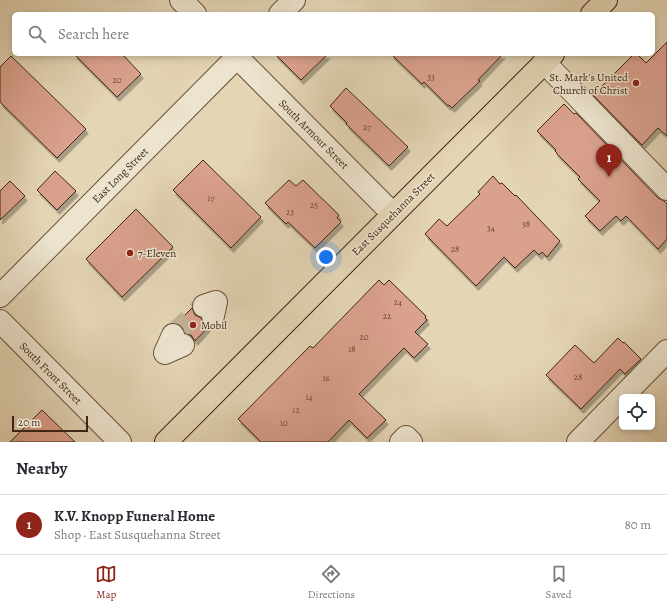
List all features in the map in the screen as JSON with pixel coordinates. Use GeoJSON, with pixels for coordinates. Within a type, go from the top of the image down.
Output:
{"type":"FeatureCollection","features":[{"type":"Feature","properties":{"kind":"main road"},"geometry":{"type":"LineString","coordinates":[[594,12],[606,0]]}},
{"type":"Feature","properties":{"kind":"main road","name":"East Susquehanna Street"},"geometry":{"type":"LineString","coordinates":[[166,442],[548,58]]}},
{"type":"Feature","properties":{"kind":"street"},"geometry":{"type":"LineString","coordinates":[[181,0],[193,12]]}},
{"type":"Feature","properties":{"kind":"street"},"geometry":{"type":"LineString","coordinates":[[282,12],[294,0]]}},
{"type":"Feature","properties":{"kind":"street","name":"East Long Street"},"geometry":{"type":"LineString","coordinates":[[0,296],[236,56]]}},
{"type":"Feature","properties":{"kind":"street","name":"South Armour Street"},"geometry":{"type":"LineString","coordinates":[[238,56],[393,214]]}},
{"type":"Feature","properties":{"kind":"street"},"geometry":{"type":"LineString","coordinates":[[548,58],[667,188]]}},
{"type":"Feature","properties":{"kind":"street","name":"South Front Street"},"geometry":{"type":"LineString","coordinates":[[0,321],[120,442]]}},
{"type":"Feature","properties":{"kind":"street"},"geometry":{"type":"LineString","coordinates":[[578,442],[667,351]]}},
{"type":"Feature","properties":{"kind":"building","name":"St. Mark's United Church of Christ"},"geometry":{"type":"Polygon","coordinates":[[[667,42],[667,136],[658,128],[642,145],[593,95],[632,56],[639,56],[646,63],[653,56],[655,56],[655,54],[667,42]]]}},
{"type":"Feature","properties":{"kind":"building"},"geometry":{"type":"Polygon","coordinates":[[[11,56],[86,129],[57,158],[0,102],[0,67],[11,56]]]}},
{"type":"Feature","properties":{"kind":"building"},"geometry":{"type":"Polygon","coordinates":[[[76,56],[124,56],[141,74],[117,97],[76,56]]]}},
{"type":"Feature","properties":{"kind":"building"},"geometry":{"type":"Polygon","coordinates":[[[277,56],[326,56],[301,80],[277,56]]]}},
{"type":"Feature","properties":{"kind":"building"},"geometry":{"type":"Polygon","coordinates":[[[393,56],[501,56],[478,80],[480,81],[452,108],[449,105],[448,106],[424,82],[422,84],[393,56]]]}},
{"type":"Feature","properties":{"kind":"building"},"geometry":{"type":"Polygon","coordinates":[[[346,88],[408,147],[389,166],[346,124],[347,123],[330,106],[346,88]]]}},
{"type":"Feature","properties":{"kind":"building"},"geometry":{"type":"Polygon","coordinates":[[[564,104],[574,114],[576,113],[658,198],[667,204],[667,239],[658,249],[626,216],[621,221],[616,216],[600,231],[585,216],[600,201],[578,179],[580,177],[537,131],[564,104]]]}},
{"type":"Feature","properties":{"kind":"building"},"geometry":{"type":"Polygon","coordinates":[[[203,160],[261,217],[231,248],[173,190],[203,160]]]}},
{"type":"Feature","properties":{"kind":"building"},"geometry":{"type":"Polygon","coordinates":[[[55,171],[76,191],[57,210],[37,190],[55,171]]]}},
{"type":"Feature","properties":{"kind":"building"},"geometry":{"type":"Polygon","coordinates":[[[493,176],[500,184],[502,183],[515,196],[516,195],[560,241],[547,257],[542,252],[539,255],[534,250],[515,268],[504,257],[476,286],[425,234],[439,219],[447,226],[480,194],[478,192],[493,176]]]}},
{"type":"Feature","properties":{"kind":"building"},"geometry":{"type":"Polygon","coordinates":[[[289,180],[296,186],[303,180],[339,215],[337,218],[341,222],[315,248],[288,222],[286,224],[265,203],[289,180]]]}},
{"type":"Feature","properties":{"kind":"building"},"geometry":{"type":"Polygon","coordinates":[[[10,181],[25,196],[0,220],[0,191],[10,181]]]}},
{"type":"Feature","properties":{"kind":"building","name":"7-Eleven"},"geometry":{"type":"Polygon","coordinates":[[[136,209],[173,247],[122,297],[86,259],[136,209]]]}},
{"type":"Feature","properties":{"kind":"building"},"geometry":{"type":"Polygon","coordinates":[[[379,280],[384,285],[389,280],[426,316],[425,318],[427,320],[415,332],[428,344],[414,358],[404,348],[359,394],[386,420],[367,438],[349,420],[328,442],[261,442],[238,419],[310,346],[313,348],[379,280]]]}},
{"type":"Feature","properties":{"kind":"building"},"geometry":{"type":"Polygon","coordinates":[[[192,308],[195,315],[201,318],[204,325],[208,327],[195,341],[191,335],[185,333],[183,327],[177,323],[192,308]]]}},
{"type":"Feature","properties":{"kind":"building"},"geometry":{"type":"Polygon","coordinates":[[[618,338],[641,359],[625,374],[620,369],[581,409],[546,375],[575,345],[594,363],[618,338]]]}},
{"type":"Feature","properties":{"kind":"building"},"geometry":{"type":"Polygon","coordinates":[[[42,410],[75,442],[10,442],[42,410]]]}},
{"type":"Feature","properties":{"kind":"tunnel"},"geometry":{"type":"LineString","coordinates":[[173,335],[204,306]]}},
{"type":"Feature","properties":{"kind":"place","name":"St. Mark's United Church of Christ"},"geometry":{"type":"Point","coordinates":[636,83]}},
{"type":"Feature","properties":{"kind":"place","name":"K.V. Knopp Funeral Home"},"geometry":{"type":"Point","coordinates":[609,177]}},
{"type":"Feature","properties":{"kind":"place","name":"7-Eleven"},"geometry":{"type":"Point","coordinates":[130,253]}},
{"type":"Feature","properties":{"kind":"place","name":"Mobil"},"geometry":{"type":"Point","coordinates":[193,325]}}]}
